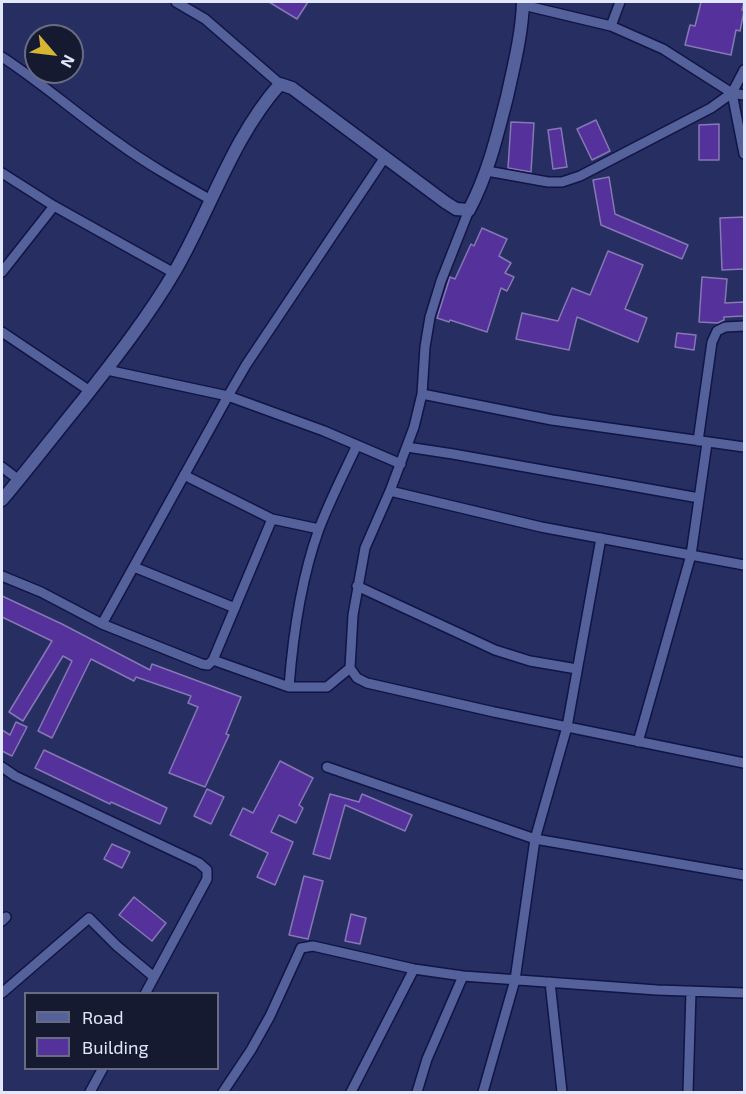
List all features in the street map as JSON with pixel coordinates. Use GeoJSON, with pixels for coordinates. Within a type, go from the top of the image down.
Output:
{"type":"FeatureCollection","features":[{"type":"Feature","properties":{"kind":"street"},"geometry":{"type":"LineString","coordinates":[[176,2],[205,20],[280,84],[292,88],[445,202],[456,209],[469,210]]}},
{"type":"Feature","properties":{"kind":"street"},"geometry":{"type":"LineString","coordinates":[[611,26],[620,2]]}},
{"type":"Feature","properties":{"kind":"street"},"geometry":{"type":"LineString","coordinates":[[744,95],[732,93],[663,49],[611,26],[523,3],[518,51],[487,171],[441,281],[430,317],[425,347],[422,394],[407,447],[365,548],[353,615],[350,668],[357,678],[367,683],[744,763]]}},
{"type":"Feature","properties":{"kind":"street"},"geometry":{"type":"LineString","coordinates":[[2,57],[70,105],[115,141],[166,175],[211,201]]}},
{"type":"Feature","properties":{"kind":"street"},"geometry":{"type":"LineString","coordinates":[[487,171],[548,182],[562,182],[579,176],[711,108],[732,93],[744,70]]}},
{"type":"Feature","properties":{"kind":"street"},"geometry":{"type":"LineString","coordinates":[[2,500],[129,342],[191,243],[227,166],[253,121],[280,84]]}},
{"type":"Feature","properties":{"kind":"street"},"geometry":{"type":"LineString","coordinates":[[732,93],[744,154]]}},
{"type":"Feature","properties":{"kind":"street"},"geometry":{"type":"LineString","coordinates":[[102,624],[246,365],[385,157]]}},
{"type":"Feature","properties":{"kind":"street"},"geometry":{"type":"LineString","coordinates":[[2,173],[54,206],[174,273]]}},
{"type":"Feature","properties":{"kind":"street"},"geometry":{"type":"LineString","coordinates":[[2,272],[54,206]]}},
{"type":"Feature","properties":{"kind":"street"},"geometry":{"type":"LineString","coordinates":[[638,742],[691,555],[699,498],[712,342],[717,331],[725,327],[744,326]]}},
{"type":"Feature","properties":{"kind":"street"},"geometry":{"type":"LineString","coordinates":[[2,332],[90,391]]}},
{"type":"Feature","properties":{"kind":"street"},"geometry":{"type":"LineString","coordinates":[[107,369],[228,396],[324,431],[401,464]]}},
{"type":"Feature","properties":{"kind":"street"},"geometry":{"type":"LineString","coordinates":[[422,394],[552,420],[744,447]]}},
{"type":"Feature","properties":{"kind":"street"},"geometry":{"type":"LineString","coordinates":[[290,687],[292,649],[301,595],[319,529],[357,445]]}},
{"type":"Feature","properties":{"kind":"street"},"geometry":{"type":"LineString","coordinates":[[407,447],[699,498]]}},
{"type":"Feature","properties":{"kind":"street"},"geometry":{"type":"LineString","coordinates":[[2,467],[19,480]]}},
{"type":"Feature","properties":{"kind":"street"},"geometry":{"type":"LineString","coordinates":[[184,475],[273,519],[319,529]]}},
{"type":"Feature","properties":{"kind":"street"},"geometry":{"type":"LineString","coordinates":[[390,491],[541,527],[744,565]]}},
{"type":"Feature","properties":{"kind":"street"},"geometry":{"type":"LineString","coordinates":[[2,576],[41,592],[102,624],[208,665],[213,660],[273,519]]}},
{"type":"Feature","properties":{"kind":"street"},"geometry":{"type":"LineString","coordinates":[[483,1092],[515,980],[535,839],[567,727],[601,538]]}},
{"type":"Feature","properties":{"kind":"street"},"geometry":{"type":"LineString","coordinates":[[134,567],[235,608]]}},
{"type":"Feature","properties":{"kind":"street"},"geometry":{"type":"LineString","coordinates":[[357,586],[495,650],[530,661],[577,669]]}},
{"type":"Feature","properties":{"kind":"street"},"geometry":{"type":"LineString","coordinates":[[213,660],[290,687],[327,687],[350,668]]}},
{"type":"Feature","properties":{"kind":"street"},"geometry":{"type":"LineString","coordinates":[[327,766],[535,839],[744,875]]}},
{"type":"Feature","properties":{"kind":"street"},"geometry":{"type":"LineString","coordinates":[[2,767],[15,776],[199,863],[207,870],[207,879],[146,992]]}},
{"type":"Feature","properties":{"kind":"street"},"geometry":{"type":"LineString","coordinates":[[2,993],[89,918],[117,946],[154,977]]}},
{"type":"Feature","properties":{"kind":"street"},"geometry":{"type":"LineString","coordinates":[[223,1092],[265,1025],[302,948],[313,946],[414,969],[463,976],[744,993]]}},
{"type":"Feature","properties":{"kind":"street"},"geometry":{"type":"LineString","coordinates":[[351,1092],[414,969]]}},
{"type":"Feature","properties":{"kind":"street"},"geometry":{"type":"LineString","coordinates":[[417,1092],[427,1059],[463,976]]}},
{"type":"Feature","properties":{"kind":"street"},"geometry":{"type":"LineString","coordinates":[[550,982],[562,1092]]}},
{"type":"Feature","properties":{"kind":"street"},"geometry":{"type":"LineString","coordinates":[[688,1092],[691,991]]}},
{"type":"Feature","properties":{"kind":"street"},"geometry":{"type":"LineString","coordinates":[[90,1092],[103,1070]]}},
{"type":"Feature","properties":{"kind":"building"},"geometry":{"type":"Polygon","coordinates":[[[269,2],[308,2],[297,19],[269,2]]]}},
{"type":"Feature","properties":{"kind":"building"},"geometry":{"type":"Polygon","coordinates":[[[701,2],[744,2],[740,31],[736,30],[731,55],[685,45],[690,25],[695,26],[701,2]]]}},
{"type":"Feature","properties":{"kind":"building"},"geometry":{"type":"Polygon","coordinates":[[[596,120],[610,151],[592,160],[577,129],[596,120]]]}},
{"type":"Feature","properties":{"kind":"building"},"geometry":{"type":"Polygon","coordinates":[[[511,122],[534,123],[531,172],[508,168],[511,122]]]}},
{"type":"Feature","properties":{"kind":"building"},"geometry":{"type":"Polygon","coordinates":[[[719,124],[719,160],[699,160],[699,125],[719,124]]]}},
{"type":"Feature","properties":{"kind":"building"},"geometry":{"type":"Polygon","coordinates":[[[561,128],[567,167],[553,169],[548,130],[561,128]]]}},
{"type":"Feature","properties":{"kind":"building"},"geometry":{"type":"Polygon","coordinates":[[[609,177],[615,214],[688,245],[682,259],[601,225],[593,180],[609,177]]]}},
{"type":"Feature","properties":{"kind":"building"},"geometry":{"type":"Polygon","coordinates":[[[744,217],[744,269],[722,270],[720,218],[744,217]]]}},
{"type":"Feature","properties":{"kind":"building"},"geometry":{"type":"Polygon","coordinates":[[[482,228],[507,239],[499,256],[511,263],[505,273],[514,277],[507,291],[501,288],[487,332],[437,318],[450,277],[455,279],[471,244],[474,246],[482,228]]]}},
{"type":"Feature","properties":{"kind":"building"},"geometry":{"type":"Polygon","coordinates":[[[608,251],[643,265],[625,309],[647,318],[638,342],[577,317],[569,350],[516,339],[522,313],[558,321],[572,288],[590,295],[608,251]]]}},
{"type":"Feature","properties":{"kind":"building"},"geometry":{"type":"Polygon","coordinates":[[[702,277],[727,279],[725,303],[744,302],[744,316],[724,317],[724,320],[718,323],[699,322],[702,277]]]}},
{"type":"Feature","properties":{"kind":"building"},"geometry":{"type":"Polygon","coordinates":[[[677,333],[696,335],[694,350],[675,347],[677,333]]]}},
{"type":"Feature","properties":{"kind":"building"},"geometry":{"type":"Polygon","coordinates":[[[2,596],[150,670],[152,664],[241,697],[226,734],[229,735],[205,787],[169,773],[198,707],[188,703],[191,696],[136,677],[134,681],[91,659],[52,738],[38,731],[72,661],[63,656],[23,721],[9,712],[52,641],[2,617],[2,596]]]}},
{"type":"Feature","properties":{"kind":"building"},"geometry":{"type":"Polygon","coordinates":[[[16,722],[27,727],[12,756],[2,751],[2,730],[10,735],[16,722]]]}},
{"type":"Feature","properties":{"kind":"building"},"geometry":{"type":"Polygon","coordinates":[[[44,750],[167,808],[160,824],[111,802],[110,804],[35,768],[44,750]]]}},
{"type":"Feature","properties":{"kind":"building"},"geometry":{"type":"Polygon","coordinates":[[[280,761],[313,778],[299,805],[303,808],[296,823],[279,815],[271,832],[293,842],[275,885],[257,877],[268,853],[230,835],[243,808],[253,813],[280,761]]]}},
{"type":"Feature","properties":{"kind":"building"},"geometry":{"type":"Polygon","coordinates":[[[207,789],[224,797],[211,824],[194,816],[207,789]]]}},
{"type":"Feature","properties":{"kind":"building"},"geometry":{"type":"Polygon","coordinates":[[[330,794],[359,802],[362,794],[412,815],[405,831],[345,805],[330,859],[313,854],[330,794]]]}},
{"type":"Feature","properties":{"kind":"building"},"geometry":{"type":"Polygon","coordinates":[[[112,844],[130,852],[122,868],[104,859],[112,844]]]}},
{"type":"Feature","properties":{"kind":"building"},"geometry":{"type":"Polygon","coordinates":[[[304,876],[323,881],[308,939],[289,935],[304,876]]]}},
{"type":"Feature","properties":{"kind":"building"},"geometry":{"type":"Polygon","coordinates":[[[134,897],[166,923],[152,941],[119,915],[134,897]]]}},
{"type":"Feature","properties":{"kind":"building"},"geometry":{"type":"Polygon","coordinates":[[[351,914],[366,918],[360,944],[345,941],[351,914]]]}}]}
